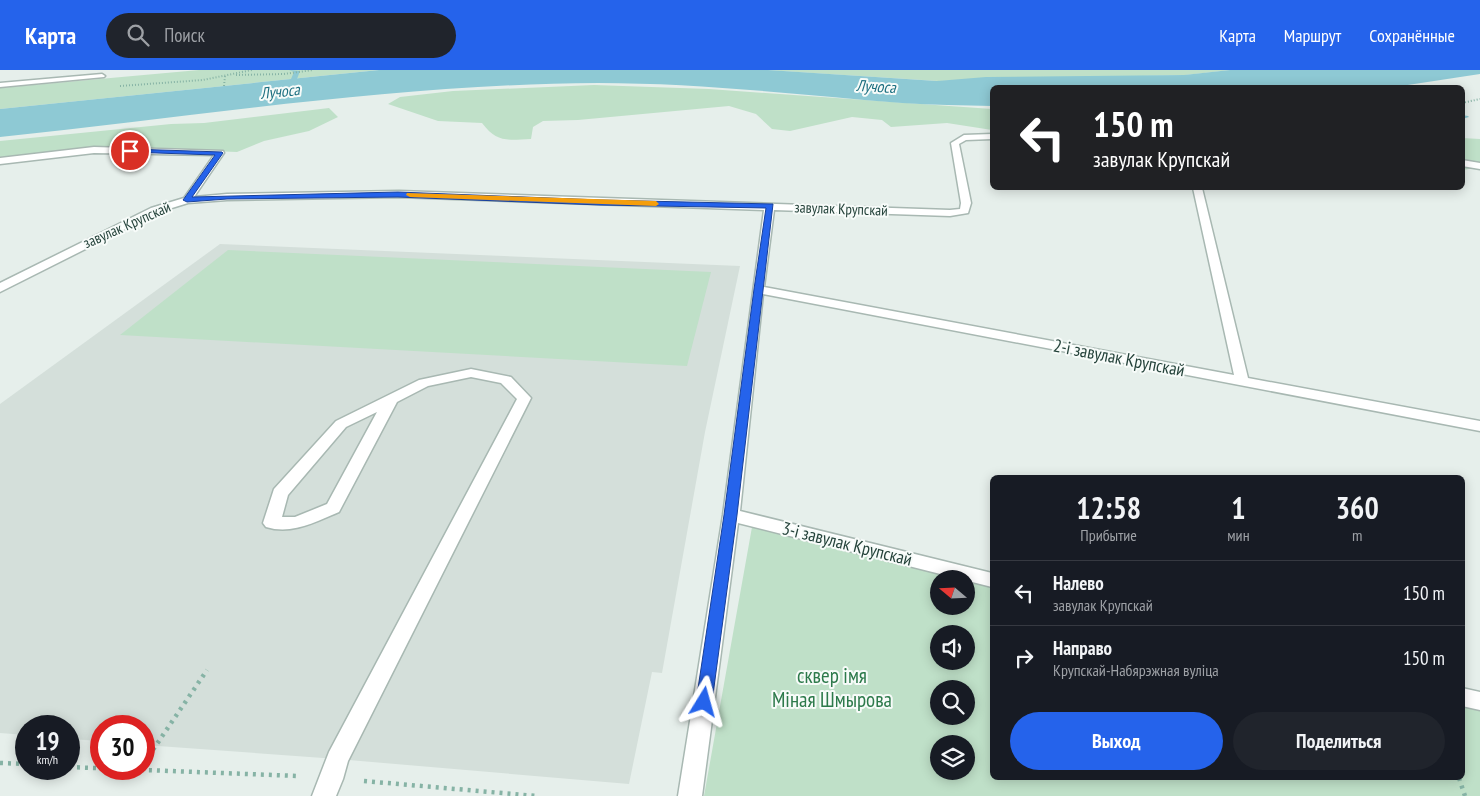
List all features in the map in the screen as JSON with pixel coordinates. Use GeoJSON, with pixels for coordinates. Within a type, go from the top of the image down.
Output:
{"type":"FeatureCollection","features":[{"type":"Feature","properties":{"kind":"street"},"geometry":{"type":"LineString","coordinates":[[0,85],[102,76]]}},
{"type":"Feature","properties":{"kind":"street","name":"завулак Крупскай"},"geometry":{"type":"LineString","coordinates":[[0,288],[155,210],[187,200],[227,197],[398,194],[950,213],[964,210],[966,203],[955,143],[964,138],[990,137]]}},
{"type":"Feature","properties":{"kind":"street"},"geometry":{"type":"LineString","coordinates":[[0,161],[94,150],[220,153],[187,200]]}},
{"type":"Feature","properties":{"kind":"street"},"geometry":{"type":"LineString","coordinates":[[1465,164],[1480,166]]}},
{"type":"Feature","properties":{"kind":"street"},"geometry":{"type":"LineString","coordinates":[[1198,190],[1242,382]]}},
{"type":"Feature","properties":{"kind":"street"},"geometry":{"type":"LineString","coordinates":[[690,796],[731,515],[758,289],[770,206]]}},
{"type":"Feature","properties":{"kind":"street","name":"2-і завулак Крупскай"},"geometry":{"type":"LineString","coordinates":[[758,289],[1480,426]]}},
{"type":"Feature","properties":{"kind":"street"},"geometry":{"type":"LineString","coordinates":[[324,796],[332,779],[337,758],[524,398],[506,380],[471,374],[424,383],[392,398],[342,424],[280,493],[272,523],[296,523],[333,508],[392,398]]}},
{"type":"Feature","properties":{"kind":"street","name":"3-і завулак Крупскай"},"geometry":{"type":"LineString","coordinates":[[731,515],[990,580]]}},
{"type":"Feature","properties":{"kind":"street"},"geometry":{"type":"LineString","coordinates":[[1465,698],[1480,701]]}},
{"type":"Feature","properties":{"kind":"path"},"geometry":{"type":"LineString","coordinates":[[114,87],[203,80],[252,70]]}},
{"type":"Feature","properties":{"kind":"path"},"geometry":{"type":"LineString","coordinates":[[225,75],[284,74],[313,70]]}},
{"type":"Feature","properties":{"kind":"path"},"geometry":{"type":"LineString","coordinates":[[224,86],[225,75]]}},
{"type":"Feature","properties":{"kind":"path"},"geometry":{"type":"LineString","coordinates":[[1465,102],[1480,99]]}},
{"type":"Feature","properties":{"kind":"path"},"geometry":{"type":"LineString","coordinates":[[155,747],[207,670]]}},
{"type":"Feature","properties":{"kind":"path"},"geometry":{"type":"LineString","coordinates":[[0,763],[15,764]]}},
{"type":"Feature","properties":{"kind":"path"},"geometry":{"type":"LineString","coordinates":[[1460,780],[1465,796]]}},
{"type":"Feature","properties":{"kind":"shaded area"},"geometry":{"type":"Polygon","coordinates":[[[220,244],[740,266],[705,432],[662,673],[652,672],[629,784],[155,746],[155,715],[90,715],[90,740],[80,740],[80,715],[15,715],[15,734],[0,733],[0,404],[220,244]]]}},
{"type":"Feature","properties":{"kind":"green space"},"geometry":{"type":"Polygon","coordinates":[[[199,70],[379,70],[0,109],[0,88],[199,70]]]}},
{"type":"Feature","properties":{"kind":"green space"},"geometry":{"type":"Polygon","coordinates":[[[766,70],[1231,70],[1185,75],[938,81],[766,70]]]}},
{"type":"Feature","properties":{"kind":"green space"},"geometry":{"type":"Polygon","coordinates":[[[594,85],[709,89],[990,109],[990,130],[947,123],[891,127],[882,120],[852,117],[790,131],[772,129],[756,114],[729,106],[578,120],[543,121],[533,127],[531,139],[509,140],[493,134],[482,123],[438,121],[388,104],[400,97],[453,91],[594,85]]]}},
{"type":"Feature","properties":{"kind":"green space"},"geometry":{"type":"Polygon","coordinates":[[[329,108],[338,117],[309,131],[264,141],[237,152],[103,147],[0,157],[0,141],[171,124],[204,123],[329,108]]]}},
{"type":"Feature","properties":{"kind":"green space"},"geometry":{"type":"Polygon","coordinates":[[[1465,138],[1480,139],[1480,167],[1465,170],[1465,138]]]}},
{"type":"Feature","properties":{"kind":"green space"},"geometry":{"type":"Polygon","coordinates":[[[228,250],[711,272],[687,366],[120,335],[228,250]]]}},
{"type":"Feature","properties":{"kind":"green space","name":"сквер імя Міная Шмырова"},"geometry":{"type":"Polygon","coordinates":[[[752,527],[930,572],[930,615],[975,615],[975,583],[990,587],[990,780],[1465,780],[1465,707],[1480,711],[1480,796],[704,796],[752,527]]]}},
{"type":"Feature","properties":{"kind":"water","name":"Лучоса"},"geometry":{"type":"Polygon","coordinates":[[[379,70],[768,70],[937,81],[986,77],[1184,75],[1230,70],[1480,70],[1480,74],[1408,85],[990,85],[990,106],[902,103],[674,85],[598,83],[523,85],[448,89],[299,102],[0,137],[0,109],[379,70]]]}},
{"type":"Feature","properties":{"kind":"waterway","name":"Лучоса"},"geometry":{"type":"LineString","coordinates":[[292,70],[297,71],[294,79],[300,88]]}},
{"type":"Feature","properties":{"kind":"slow traffic"},"geometry":{"type":"LineString","coordinates":[[410,195],[656,204]]}},
{"type":"Feature","properties":{"kind":"route"},"geometry":{"type":"LineString","coordinates":[[130,151],[220,153],[187,200],[227,197],[398,194],[770,206],[758,289],[731,515],[704,702]]}}]}
